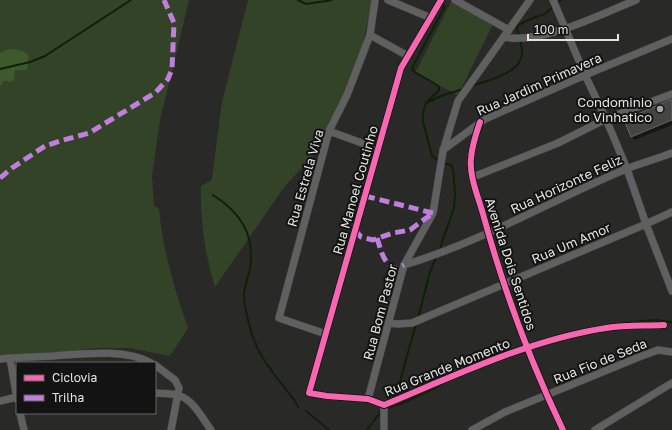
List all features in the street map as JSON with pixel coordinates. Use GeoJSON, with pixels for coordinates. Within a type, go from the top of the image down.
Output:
{"type":"FeatureCollection","features":[{"type":"Feature","properties":{"kind":"street","name":"Rua Estrela Viva"},"geometry":{"type":"LineString","coordinates":[[326,334],[279,318],[329,131],[347,94],[370,35],[375,0]]}},
{"type":"Feature","properties":{"kind":"street"},"geometry":{"type":"LineString","coordinates":[[388,0],[431,18]]}},
{"type":"Feature","properties":{"kind":"street","name":"Rua Manoel Coutinho"},"geometry":{"type":"LineString","coordinates":[[309,393],[402,68],[441,0]]}},
{"type":"Feature","properties":{"kind":"street"},"geometry":{"type":"LineString","coordinates":[[455,0],[509,30]]}},
{"type":"Feature","properties":{"kind":"street","name":"Rua Bom Pastor"},"geometry":{"type":"LineString","coordinates":[[368,399],[404,265],[433,212],[443,150],[458,101],[530,0]]}},
{"type":"Feature","properties":{"kind":"street"},"geometry":{"type":"LineString","coordinates":[[553,0],[627,169],[646,224],[672,291]]}},
{"type":"Feature","properties":{"kind":"street"},"geometry":{"type":"LineString","coordinates":[[504,37],[525,39],[565,28],[636,0]]}},
{"type":"Feature","properties":{"kind":"street"},"geometry":{"type":"LineString","coordinates":[[370,35],[408,56]]}},
{"type":"Feature","properties":{"kind":"street","name":"Rua Jardim Primavera"},"geometry":{"type":"LineString","coordinates":[[443,150],[485,119],[585,74],[672,39]]}},
{"type":"Feature","properties":{"kind":"street"},"geometry":{"type":"LineString","coordinates":[[473,177],[558,143],[606,119],[672,94]]}},
{"type":"Feature","properties":{"kind":"street","name":"Avenida Dois Sentidos"},"geometry":{"type":"LineString","coordinates":[[480,122],[474,139],[471,158],[473,177],[488,233],[504,285],[527,348],[546,396],[563,430]]}},
{"type":"Feature","properties":{"kind":"street"},"geometry":{"type":"LineString","coordinates":[[329,131],[378,148]]}},
{"type":"Feature","properties":{"kind":"street","name":"Rua Horizonte Feliz"},"geometry":{"type":"LineString","coordinates":[[404,265],[436,256],[627,169],[672,153]]}},
{"type":"Feature","properties":{"kind":"street","name":"Rua Um Amor"},"geometry":{"type":"LineString","coordinates":[[388,323],[412,323],[672,212]]}},
{"type":"Feature","properties":{"kind":"street","name":"Rua Grande Momento"},"geometry":{"type":"LineString","coordinates":[[309,393],[368,399],[384,405],[527,348],[567,336],[607,327],[664,325]]}},
{"type":"Feature","properties":{"kind":"street","name":"Rua Fio de Seda"},"geometry":{"type":"LineString","coordinates":[[472,430],[505,412],[658,350],[672,352]]}},
{"type":"Feature","properties":{"kind":"street"},"geometry":{"type":"LineString","coordinates":[[0,359],[88,354],[122,354],[144,359],[149,362]]}},
{"type":"Feature","properties":{"kind":"street"},"geometry":{"type":"LineString","coordinates":[[10,358],[16,392]]}},
{"type":"Feature","properties":{"kind":"street"},"geometry":{"type":"LineString","coordinates":[[156,366],[175,380],[180,388],[171,430]]}},
{"type":"Feature","properties":{"kind":"street"},"geometry":{"type":"LineString","coordinates":[[595,430],[672,383]]}},
{"type":"Feature","properties":{"kind":"street"},"geometry":{"type":"LineString","coordinates":[[156,394],[178,395],[187,400],[211,430]]}},
{"type":"Feature","properties":{"kind":"street"},"geometry":{"type":"LineString","coordinates":[[0,402],[16,398]]}},
{"type":"Feature","properties":{"kind":"street"},"geometry":{"type":"LineString","coordinates":[[384,405],[384,430]]}},
{"type":"Feature","properties":{"kind":"street"},"geometry":{"type":"LineString","coordinates":[[20,414],[24,430]]}},
{"type":"Feature","properties":{"kind":"green space"},"geometry":{"type":"Polygon","coordinates":[[[0,0],[189,0],[160,120],[152,176],[154,206],[159,209],[163,240],[170,269],[188,328],[170,356],[129,348],[97,348],[0,359],[0,87],[4,81],[11,82],[14,80],[15,70],[24,70],[28,65],[29,56],[0,53],[0,0]]]}},
{"type":"Feature","properties":{"kind":"green space"},"geometry":{"type":"Polygon","coordinates":[[[248,0],[372,0],[362,49],[323,145],[285,186],[215,287],[208,262],[204,237],[201,212],[201,186],[212,180],[222,102],[248,0]]]}},
{"type":"Feature","properties":{"kind":"green space"},"geometry":{"type":"Polygon","coordinates":[[[451,2],[493,24],[458,95],[415,73],[451,2]]]}},
{"type":"Feature","properties":{"kind":"green space"},"geometry":{"type":"Polygon","coordinates":[[[13,49],[23,51],[29,56],[27,69],[15,70],[14,80],[11,82],[4,81],[0,87],[0,53],[13,49]]]}},
{"type":"Feature","properties":{"kind":"building","name":"Condominio do Vinhatico"},"geometry":{"type":"Polygon","coordinates":[[[672,99],[672,120],[631,137],[624,120],[672,99]]]}},
{"type":"Feature","properties":{"kind":"waterway"},"geometry":{"type":"LineString","coordinates":[[0,69],[30,62],[45,56],[131,0]]}},
{"type":"Feature","properties":{"kind":"waterway"},"geometry":{"type":"LineString","coordinates":[[298,0],[306,4],[332,0]]}},
{"type":"Feature","properties":{"kind":"waterway"},"geometry":{"type":"LineString","coordinates":[[519,36],[517,29],[518,25],[545,14],[561,0]]}},
{"type":"Feature","properties":{"kind":"waterway"},"geometry":{"type":"LineString","coordinates":[[439,161],[432,156],[423,122],[423,113],[426,103],[439,90],[439,87],[413,71],[412,68],[444,8],[441,4]]}},
{"type":"Feature","properties":{"kind":"waterway"},"geometry":{"type":"LineString","coordinates":[[471,86],[494,79],[510,71],[516,66],[520,60],[522,51],[520,40]]}},
{"type":"Feature","properties":{"kind":"waterway"},"geometry":{"type":"LineString","coordinates":[[426,103],[441,96],[463,89]]}},
{"type":"Feature","properties":{"kind":"waterway"},"geometry":{"type":"LineString","coordinates":[[439,251],[454,208],[455,194],[453,168],[451,165],[443,163]]}},
{"type":"Feature","properties":{"kind":"waterway"},"geometry":{"type":"LineString","coordinates":[[213,195],[231,209],[244,226],[248,235],[251,257],[244,296],[251,333],[266,364],[298,407]]}},
{"type":"Feature","properties":{"kind":"waterway"},"geometry":{"type":"LineString","coordinates":[[418,318],[430,272],[437,255]]}},
{"type":"Feature","properties":{"kind":"waterway"},"geometry":{"type":"LineString","coordinates":[[621,323],[655,320],[672,322]]}},
{"type":"Feature","properties":{"kind":"waterway"},"geometry":{"type":"LineString","coordinates":[[393,398],[400,381],[416,324]]}},
{"type":"Feature","properties":{"kind":"waterway"},"geometry":{"type":"LineString","coordinates":[[385,409],[403,403],[443,384]]}},
{"type":"Feature","properties":{"kind":"waterway"},"geometry":{"type":"LineString","coordinates":[[367,430],[382,410]]}},
{"type":"Feature","properties":{"kind":"waterway"},"geometry":{"type":"LineString","coordinates":[[306,411],[329,430]]}},
{"type":"Feature","properties":{"kind":"marked path"},"geometry":{"type":"LineString","coordinates":[[0,178],[45,146],[89,133],[155,93],[168,79],[172,69],[174,23],[164,0]]}},
{"type":"Feature","properties":{"kind":"marked path"},"geometry":{"type":"LineString","coordinates":[[365,196],[433,213]]}},
{"type":"Feature","properties":{"kind":"marked path"},"geometry":{"type":"LineString","coordinates":[[355,230],[361,237],[373,240],[393,233],[410,230],[433,213]]}},
{"type":"Feature","properties":{"kind":"marked path"},"geometry":{"type":"LineString","coordinates":[[377,238],[385,260],[395,269],[404,265]]}},
{"type":"Feature","properties":{"kind":"cycle path"},"geometry":{"type":"LineString","coordinates":[[441,0],[401,68],[309,393],[368,399],[384,405],[493,360],[549,341],[606,328],[664,325]]}},
{"type":"Feature","properties":{"kind":"cycle path"},"geometry":{"type":"LineString","coordinates":[[480,122],[473,144],[471,158],[471,172],[474,186],[508,297],[539,378],[563,430]]}},
{"type":"Feature","properties":{"kind":"place","name":"Condominio do Vinhatico"},"geometry":{"type":"Point","coordinates":[660,109]}}]}
